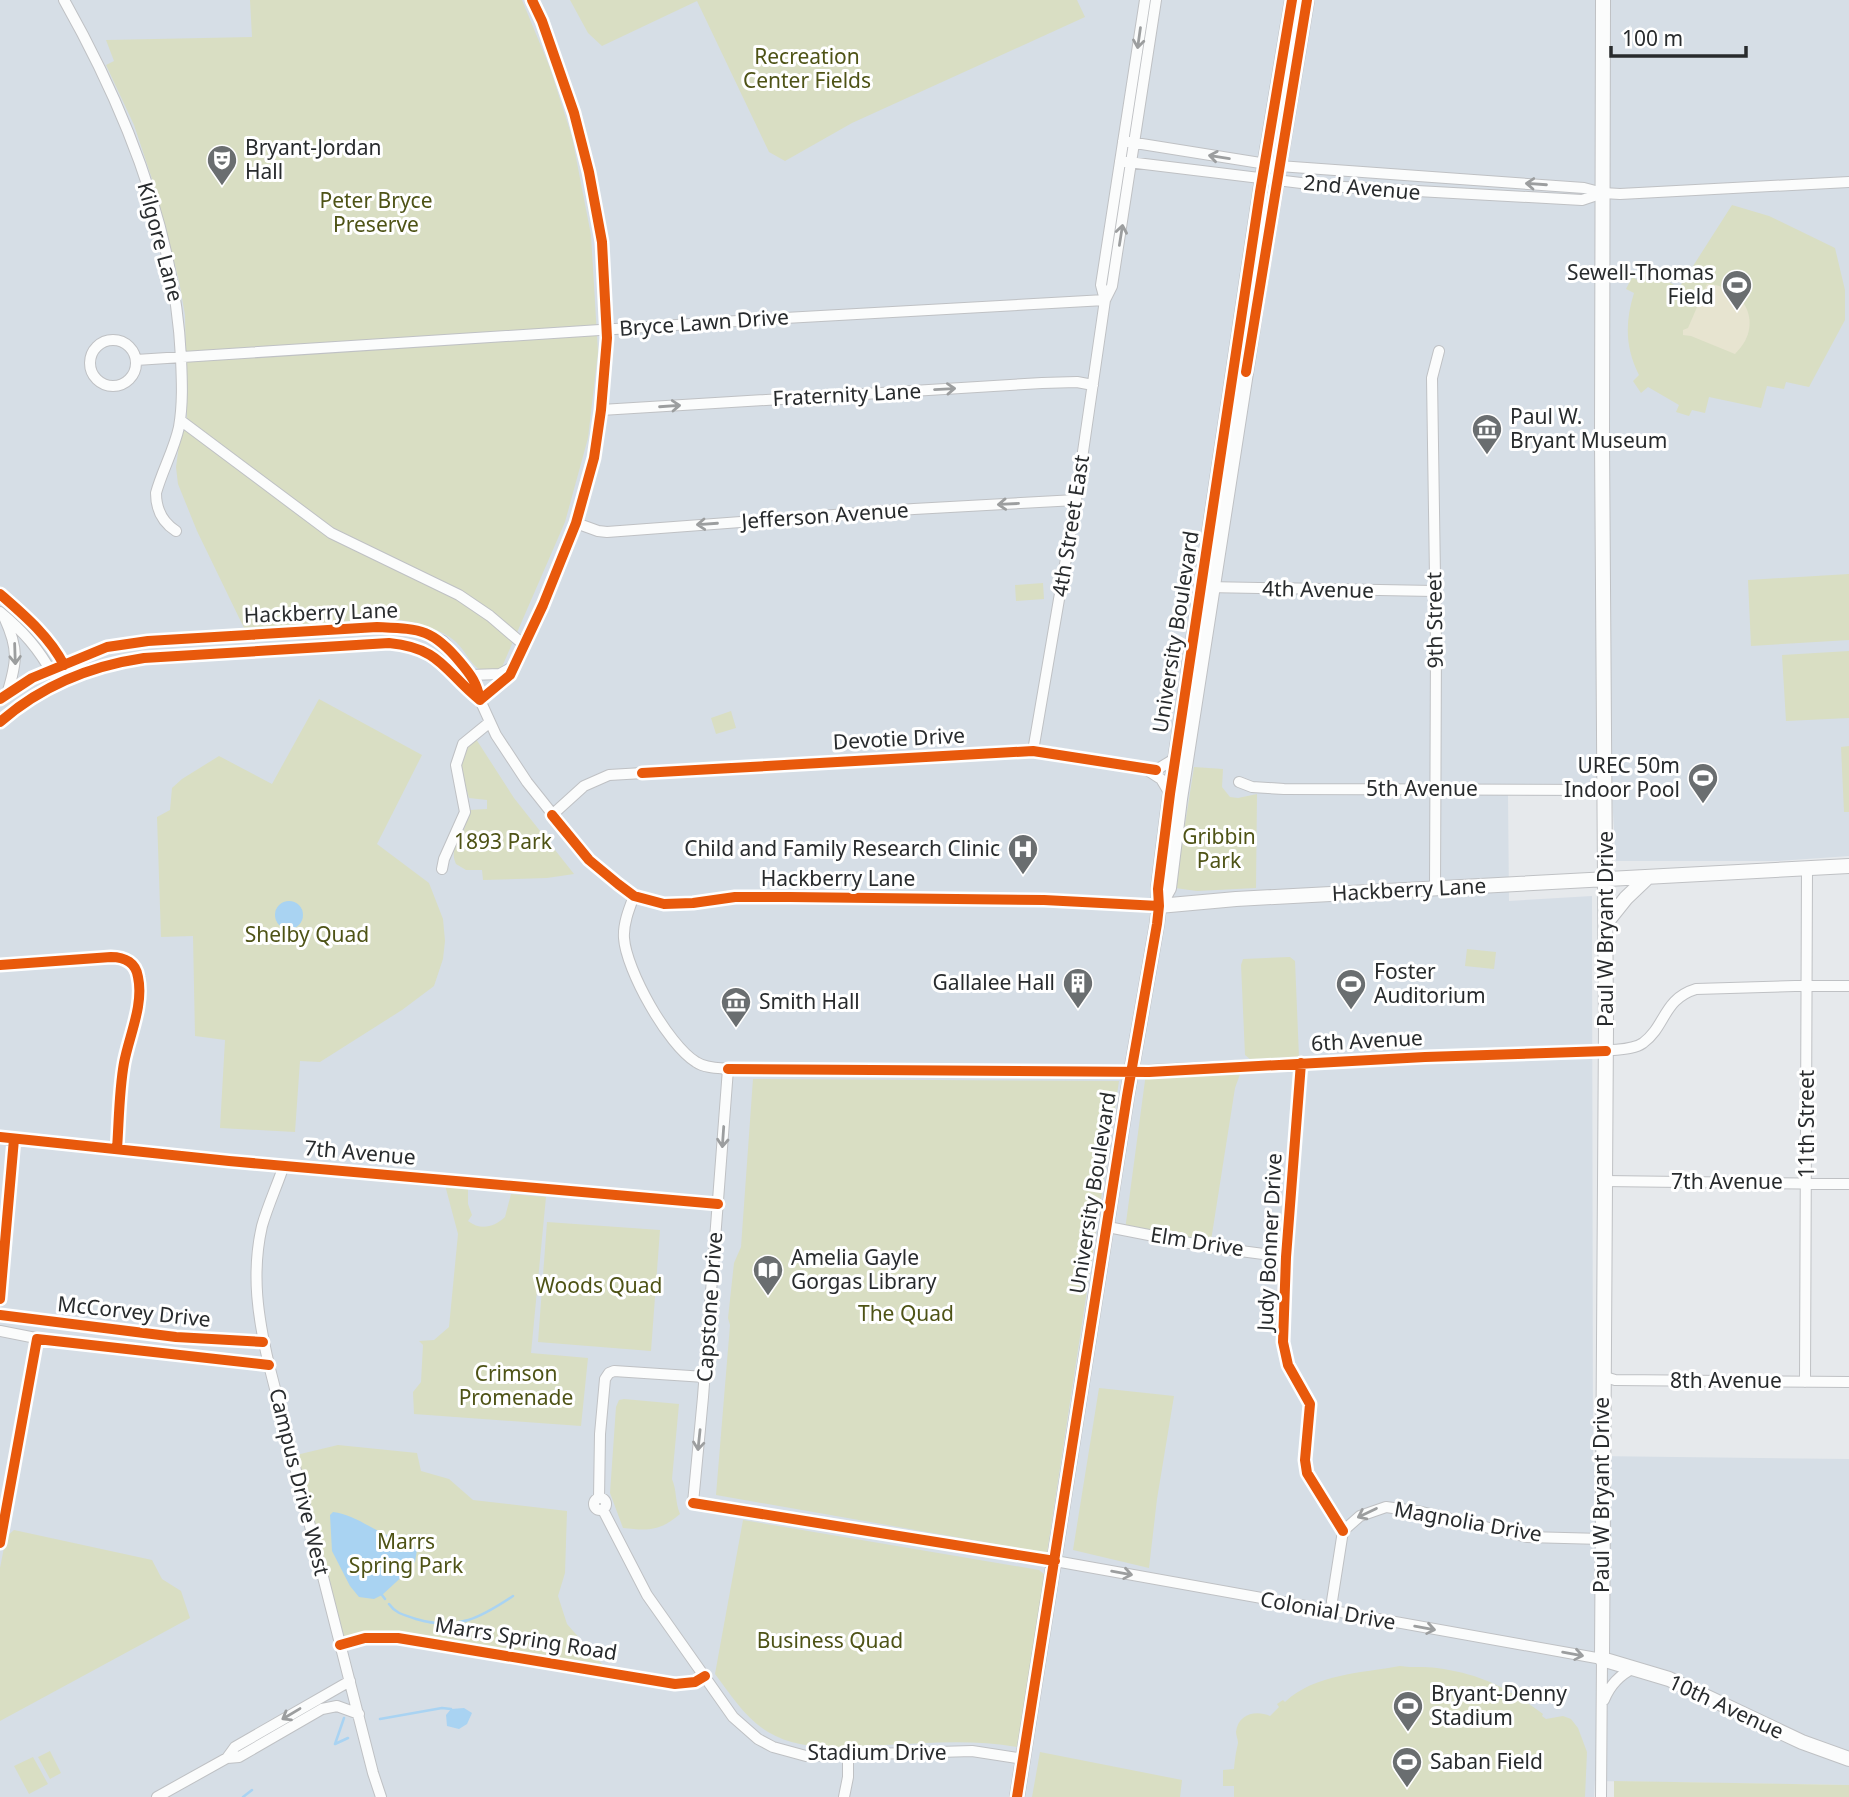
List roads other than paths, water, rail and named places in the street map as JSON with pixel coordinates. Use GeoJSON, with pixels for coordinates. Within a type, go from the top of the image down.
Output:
{"type":"FeatureCollection","features":[{"type":"Feature","properties":{"kind":"main road"},"geometry":{"type":"LineString","coordinates":[[1270,172],[1292,0]]}},
{"type":"Feature","properties":{"kind":"main road"},"geometry":{"type":"LineString","coordinates":[[1270,172],[1307,0]]}},
{"type":"Feature","properties":{"kind":"main road","name":"Paul W Bryant Drive"},"geometry":{"type":"LineString","coordinates":[[1602,1659],[1606,1051],[1603,0]]}},
{"type":"Feature","properties":{"kind":"main road","name":"University Boulevard"},"geometry":{"type":"LineString","coordinates":[[1159,906],[1169,888],[1208,588],[1270,172]]}},
{"type":"Feature","properties":{"kind":"main road","name":"University Boulevard"},"geometry":{"type":"LineString","coordinates":[[1017,1797],[1159,906],[1158,889],[1170,794],[1208,588]]}},
{"type":"Feature","properties":{"kind":"main road","name":"Hackberry Lane"},"geometry":{"type":"LineString","coordinates":[[1159,906],[1849,866]]}},
{"type":"Feature","properties":{"kind":"main road"},"geometry":{"type":"LineString","coordinates":[[1606,923],[1647,878]]}},
{"type":"Feature","properties":{"kind":"main road","name":"10th Avenue"},"geometry":{"type":"LineString","coordinates":[[1602,1659],[1670,1679],[1802,1742],[1849,1759]]}},
{"type":"Feature","properties":{"kind":"street","name":"Kilgore Lane"},"geometry":{"type":"LineString","coordinates":[[64,0],[89,43],[123,118],[164,239],[173,281],[179,313],[180,420],[156,493],[156,504],[167,526],[176,531]]}},
{"type":"Feature","properties":{"kind":"street"},"geometry":{"type":"LineString","coordinates":[[480,700],[510,675],[543,605],[576,523],[594,458],[601,410],[607,329],[602,242],[589,172],[574,113],[532,0]]}},
{"type":"Feature","properties":{"kind":"street","name":"4th Street East"},"geometry":{"type":"LineString","coordinates":[[1126,162],[1124,141],[1145,0]]}},
{"type":"Feature","properties":{"kind":"street","name":"4th Street East"},"geometry":{"type":"LineString","coordinates":[[1033,751],[1093,385],[1105,300],[1101,285],[1126,162],[1135,143],[1157,0]]}},
{"type":"Feature","properties":{"kind":"street","name":"2nd Avenue"},"geometry":{"type":"LineString","coordinates":[[1124,141],[1270,172],[1380,190],[1513,198],[1582,200],[1603,193],[1849,182]]}},
{"type":"Feature","properties":{"kind":"street","name":"2nd Avenue"},"geometry":{"type":"LineString","coordinates":[[1126,162],[1584,188],[1603,193]]}},
{"type":"Feature","properties":{"kind":"street","name":"Bryce Lawn Drive"},"geometry":{"type":"LineString","coordinates":[[136,360],[1105,300]]}},
{"type":"Feature","properties":{"kind":"street"},"geometry":{"type":"LineString","coordinates":[[112,340],[125,343],[136,360],[132,375],[120,385],[112,386],[98,380],[90,366],[93,351],[105,341],[112,340]]}},
{"type":"Feature","properties":{"kind":"street","name":"9th Street"},"geometry":{"type":"LineString","coordinates":[[1435,889],[1432,378],[1439,351]]}},
{"type":"Feature","properties":{"kind":"street","name":"Fraternity Lane"},"geometry":{"type":"LineString","coordinates":[[601,410],[1077,382],[1093,385]]}},
{"type":"Feature","properties":{"kind":"street"},"geometry":{"type":"LineString","coordinates":[[180,420],[331,533],[459,594],[524,645]]}},
{"type":"Feature","properties":{"kind":"street","name":"Jefferson Avenue"},"geometry":{"type":"LineString","coordinates":[[576,523],[607,532],[1076,500]]}},
{"type":"Feature","properties":{"kind":"street","name":"4th Avenue"},"geometry":{"type":"LineString","coordinates":[[1208,588],[1434,591]]}},
{"type":"Feature","properties":{"kind":"street"},"geometry":{"type":"LineString","coordinates":[[0,594],[42,634],[64,664],[70,678]]}},
{"type":"Feature","properties":{"kind":"street"},"geometry":{"type":"LineString","coordinates":[[2,613],[30,638],[57,684]]}},
{"type":"Feature","properties":{"kind":"street"},"geometry":{"type":"LineString","coordinates":[[2,613],[13,634],[16,649],[15,667],[3,697]]}},
{"type":"Feature","properties":{"kind":"street","name":"Hackberry Lane"},"geometry":{"type":"LineString","coordinates":[[3,697],[32,678],[107,647],[148,641],[377,627],[413,628],[443,641],[476,681],[480,700],[502,748],[589,860],[634,896],[664,904],[735,897],[796,897],[1044,900],[1159,906]]}},
{"type":"Feature","properties":{"kind":"street","name":"Hackberry Lane"},"geometry":{"type":"LineString","coordinates":[[0,722],[32,698],[57,684],[112,663],[144,658],[389,643],[409,645],[429,653],[480,700]]}},
{"type":"Feature","properties":{"kind":"street"},"geometry":{"type":"LineString","coordinates":[[471,675],[500,674],[514,667]]}},
{"type":"Feature","properties":{"kind":"street"},"geometry":{"type":"LineString","coordinates":[[442,869],[465,812],[456,765],[459,755],[463,744],[490,722]]}},
{"type":"Feature","properties":{"kind":"street","name":"Devotie Drive"},"geometry":{"type":"LineString","coordinates":[[552,815],[583,786],[609,775],[1033,751],[1156,770],[1176,758]]}},
{"type":"Feature","properties":{"kind":"street"},"geometry":{"type":"LineString","coordinates":[[1145,768],[1161,779],[1170,794]]}},
{"type":"Feature","properties":{"kind":"street","name":"5th Avenue"},"geometry":{"type":"LineString","coordinates":[[1239,782],[1252,787],[1284,789],[1605,790]]}},
{"type":"Feature","properties":{"kind":"street","name":"11th Street"},"geometry":{"type":"LineString","coordinates":[[1805,1381],[1807,867]]}},
{"type":"Feature","properties":{"kind":"street","name":"Capstone Drive"},"geometry":{"type":"LineString","coordinates":[[634,896],[624,929],[624,939],[640,986],[679,1047],[703,1066],[728,1069],[693,1503]]}},
{"type":"Feature","properties":{"kind":"street","name":"6th Avenue"},"geometry":{"type":"LineString","coordinates":[[1131,1072],[1606,1051],[1634,1047],[1644,1042],[1669,1007],[1685,992],[1707,988],[1849,986]]}},
{"type":"Feature","properties":{"kind":"street","name":"Judy Bonner Drive"},"geometry":{"type":"LineString","coordinates":[[1301,1063],[1286,1257],[1283,1342],[1288,1365],[1308,1397],[1311,1410],[1305,1460],[1307,1473],[1343,1531]]}},
{"type":"Feature","properties":{"kind":"street","name":"7th Avenue"},"geometry":{"type":"LineString","coordinates":[[0,1138],[718,1204]]}},
{"type":"Feature","properties":{"kind":"street"},"geometry":{"type":"LineString","coordinates":[[0,1300],[14,1139]]}},
{"type":"Feature","properties":{"kind":"street","name":"Campus Drive West"},"geometry":{"type":"LineString","coordinates":[[284,1165],[262,1228],[256,1268],[256,1298],[263,1342],[381,1797]]}},
{"type":"Feature","properties":{"kind":"street","name":"7th Avenue"},"geometry":{"type":"LineString","coordinates":[[1604,1181],[1849,1184]]}},
{"type":"Feature","properties":{"kind":"street","name":"Elm Drive"},"geometry":{"type":"LineString","coordinates":[[1108,1227],[1210,1247],[1286,1257]]}},
{"type":"Feature","properties":{"kind":"street","name":"McCorvey Drive"},"geometry":{"type":"LineString","coordinates":[[0,1315],[188,1338],[263,1342]]}},
{"type":"Feature","properties":{"kind":"street"},"geometry":{"type":"LineString","coordinates":[[0,1543],[37,1339],[54,1323]]}},
{"type":"Feature","properties":{"kind":"street","name":"McCorvey Drive"},"geometry":{"type":"LineString","coordinates":[[0,1331],[37,1339],[269,1365]]}},
{"type":"Feature","properties":{"kind":"street"},"geometry":{"type":"LineString","coordinates":[[186,1356],[188,1338]]}},
{"type":"Feature","properties":{"kind":"street","name":"Stadium Drive"},"geometry":{"type":"LineString","coordinates":[[705,1377],[614,1371],[605,1379],[599,1498],[594,1501],[594,1507],[603,1510],[647,1595],[733,1717],[754,1736],[773,1747],[806,1756],[972,1751],[1024,1759]]}},
{"type":"Feature","properties":{"kind":"street","name":"8th Avenue"},"geometry":{"type":"LineString","coordinates":[[1602,1376],[1615,1380],[1849,1382]]}},
{"type":"Feature","properties":{"kind":"street","name":"Magnolia Drive"},"geometry":{"type":"LineString","coordinates":[[1343,1531],[1360,1516],[1385,1507],[1422,1512],[1527,1537],[1602,1539]]}},
{"type":"Feature","properties":{"kind":"street"},"geometry":{"type":"LineString","coordinates":[[1333,1612],[1332,1601],[1343,1531]]}},
{"type":"Feature","properties":{"kind":"street","name":"Colonial Drive"},"geometry":{"type":"LineString","coordinates":[[1055,1561],[1602,1659]]}},
{"type":"Feature","properties":{"kind":"street","name":"Marrs Spring Road"},"geometry":{"type":"LineString","coordinates":[[340,1645],[365,1638],[397,1638],[675,1684],[695,1682],[705,1676]]}},
{"type":"Feature","properties":{"kind":"street","name":"Paul W Bryant Drive"},"geometry":{"type":"LineString","coordinates":[[1601,1797],[1602,1659]]}},
{"type":"Feature","properties":{"kind":"street"},"geometry":{"type":"LineString","coordinates":[[1602,1706],[1616,1679],[1634,1668]]}},
{"type":"Feature","properties":{"kind":"street"},"geometry":{"type":"LineString","coordinates":[[227,1758],[235,1747],[350,1681]]}},
{"type":"Feature","properties":{"kind":"street"},"geometry":{"type":"LineString","coordinates":[[157,1797],[227,1758],[239,1757],[322,1709],[337,1706],[359,1714]]}},
{"type":"Feature","properties":{"kind":"street"},"geometry":{"type":"LineString","coordinates":[[844,1797],[848,1756]]}},
{"type":"Feature","properties":{"kind":"water"},"geometry":{"type":"Polygon","coordinates":[[[289,901],[299,905],[303,915],[299,925],[289,929],[279,925],[275,915],[279,905],[289,901]]]}},
{"type":"Feature","properties":{"kind":"water"},"geometry":{"type":"Polygon","coordinates":[[[333,1512],[352,1517],[389,1536],[410,1541],[417,1550],[415,1562],[382,1595],[374,1599],[359,1597],[350,1586],[332,1551],[330,1515],[333,1512]]]}},
{"type":"Feature","properties":{"kind":"water"},"geometry":{"type":"Polygon","coordinates":[[[464,1708],[472,1713],[467,1724],[459,1729],[447,1726],[446,1715],[451,1709],[464,1708]]]}},
{"type":"Feature","properties":{"kind":"waterway"},"geometry":{"type":"LineString","coordinates":[[382,1595],[385,1599]]}},
{"type":"Feature","properties":{"kind":"waterway"},"geometry":{"type":"LineString","coordinates":[[389,1604],[398,1612],[416,1619],[444,1624],[479,1616],[513,1596]]}},
{"type":"Feature","properties":{"kind":"waterway"},"geometry":{"type":"LineString","coordinates":[[380,1719],[442,1708],[451,1709]]}},
{"type":"Feature","properties":{"kind":"waterway"},"geometry":{"type":"LineString","coordinates":[[335,1744],[344,1718]]}},
{"type":"Feature","properties":{"kind":"waterway"},"geometry":{"type":"LineString","coordinates":[[335,1744],[348,1738]]}},
{"type":"Feature","properties":{"kind":"waterway"},"geometry":{"type":"LineString","coordinates":[[243,1797],[252,1790]]}},
{"type":"Feature","properties":{"kind":"place","name":"Bryant-Jordan Hall"},"geometry":{"type":"Point","coordinates":[222,187]}},
{"type":"Feature","properties":{"kind":"place","name":"Sewell-Thomas Field"},"geometry":{"type":"Point","coordinates":[1737,312]}},
{"type":"Feature","properties":{"kind":"place","name":"Paul W. Bryant Museum"},"geometry":{"type":"Point","coordinates":[1487,456]}},
{"type":"Feature","properties":{"kind":"place","name":"UREC 50m Indoor Pool"},"geometry":{"type":"Point","coordinates":[1703,805]}},
{"type":"Feature","properties":{"kind":"place","name":"Child and Family Research Clinic"},"geometry":{"type":"Point","coordinates":[1023,876]}},
{"type":"Feature","properties":{"kind":"place","name":"Gallalee Hall"},"geometry":{"type":"Point","coordinates":[1078,1010]}},
{"type":"Feature","properties":{"kind":"place","name":"Foster Auditorium"},"geometry":{"type":"Point","coordinates":[1351,1011]}},
{"type":"Feature","properties":{"kind":"place","name":"Smith Hall"},"geometry":{"type":"Point","coordinates":[736,1029]}},
{"type":"Feature","properties":{"kind":"place","name":"Amelia Gayle Gorgas Library"},"geometry":{"type":"Point","coordinates":[768,1297]}},
{"type":"Feature","properties":{"kind":"place","name":"Bryant-Denny Stadium"},"geometry":{"type":"Point","coordinates":[1408,1733]}},
{"type":"Feature","properties":{"kind":"place","name":"Saban Field"},"geometry":{"type":"Point","coordinates":[1407,1789]}},
{"type":"Feature","properties":{"kind":"park label","name":"Recreation Center Fields"},"geometry":{"type":"Point","coordinates":[807,69]}},
{"type":"Feature","properties":{"kind":"park label","name":"Peter Bryce Preserve"},"geometry":{"type":"Point","coordinates":[376,213]}},
{"type":"Feature","properties":{"kind":"park label","name":"1893 Park"},"geometry":{"type":"Point","coordinates":[503,842]}},
{"type":"Feature","properties":{"kind":"park label","name":"Gribbin Park"},"geometry":{"type":"Point","coordinates":[1219,849]}},
{"type":"Feature","properties":{"kind":"park label","name":"Shelby Quad"},"geometry":{"type":"Point","coordinates":[307,935]}},
{"type":"Feature","properties":{"kind":"park label","name":"Woods Quad"},"geometry":{"type":"Point","coordinates":[599,1286]}},
{"type":"Feature","properties":{"kind":"park label","name":"The Quad"},"geometry":{"type":"Point","coordinates":[906,1314]}},
{"type":"Feature","properties":{"kind":"park label","name":"Crimson Promenade"},"geometry":{"type":"Point","coordinates":[516,1386]}},
{"type":"Feature","properties":{"kind":"park label","name":"Marrs Spring Park"},"geometry":{"type":"Point","coordinates":[406,1554]}},
{"type":"Feature","properties":{"kind":"park label","name":"Business Quad"},"geometry":{"type":"Point","coordinates":[830,1641]}}]}
